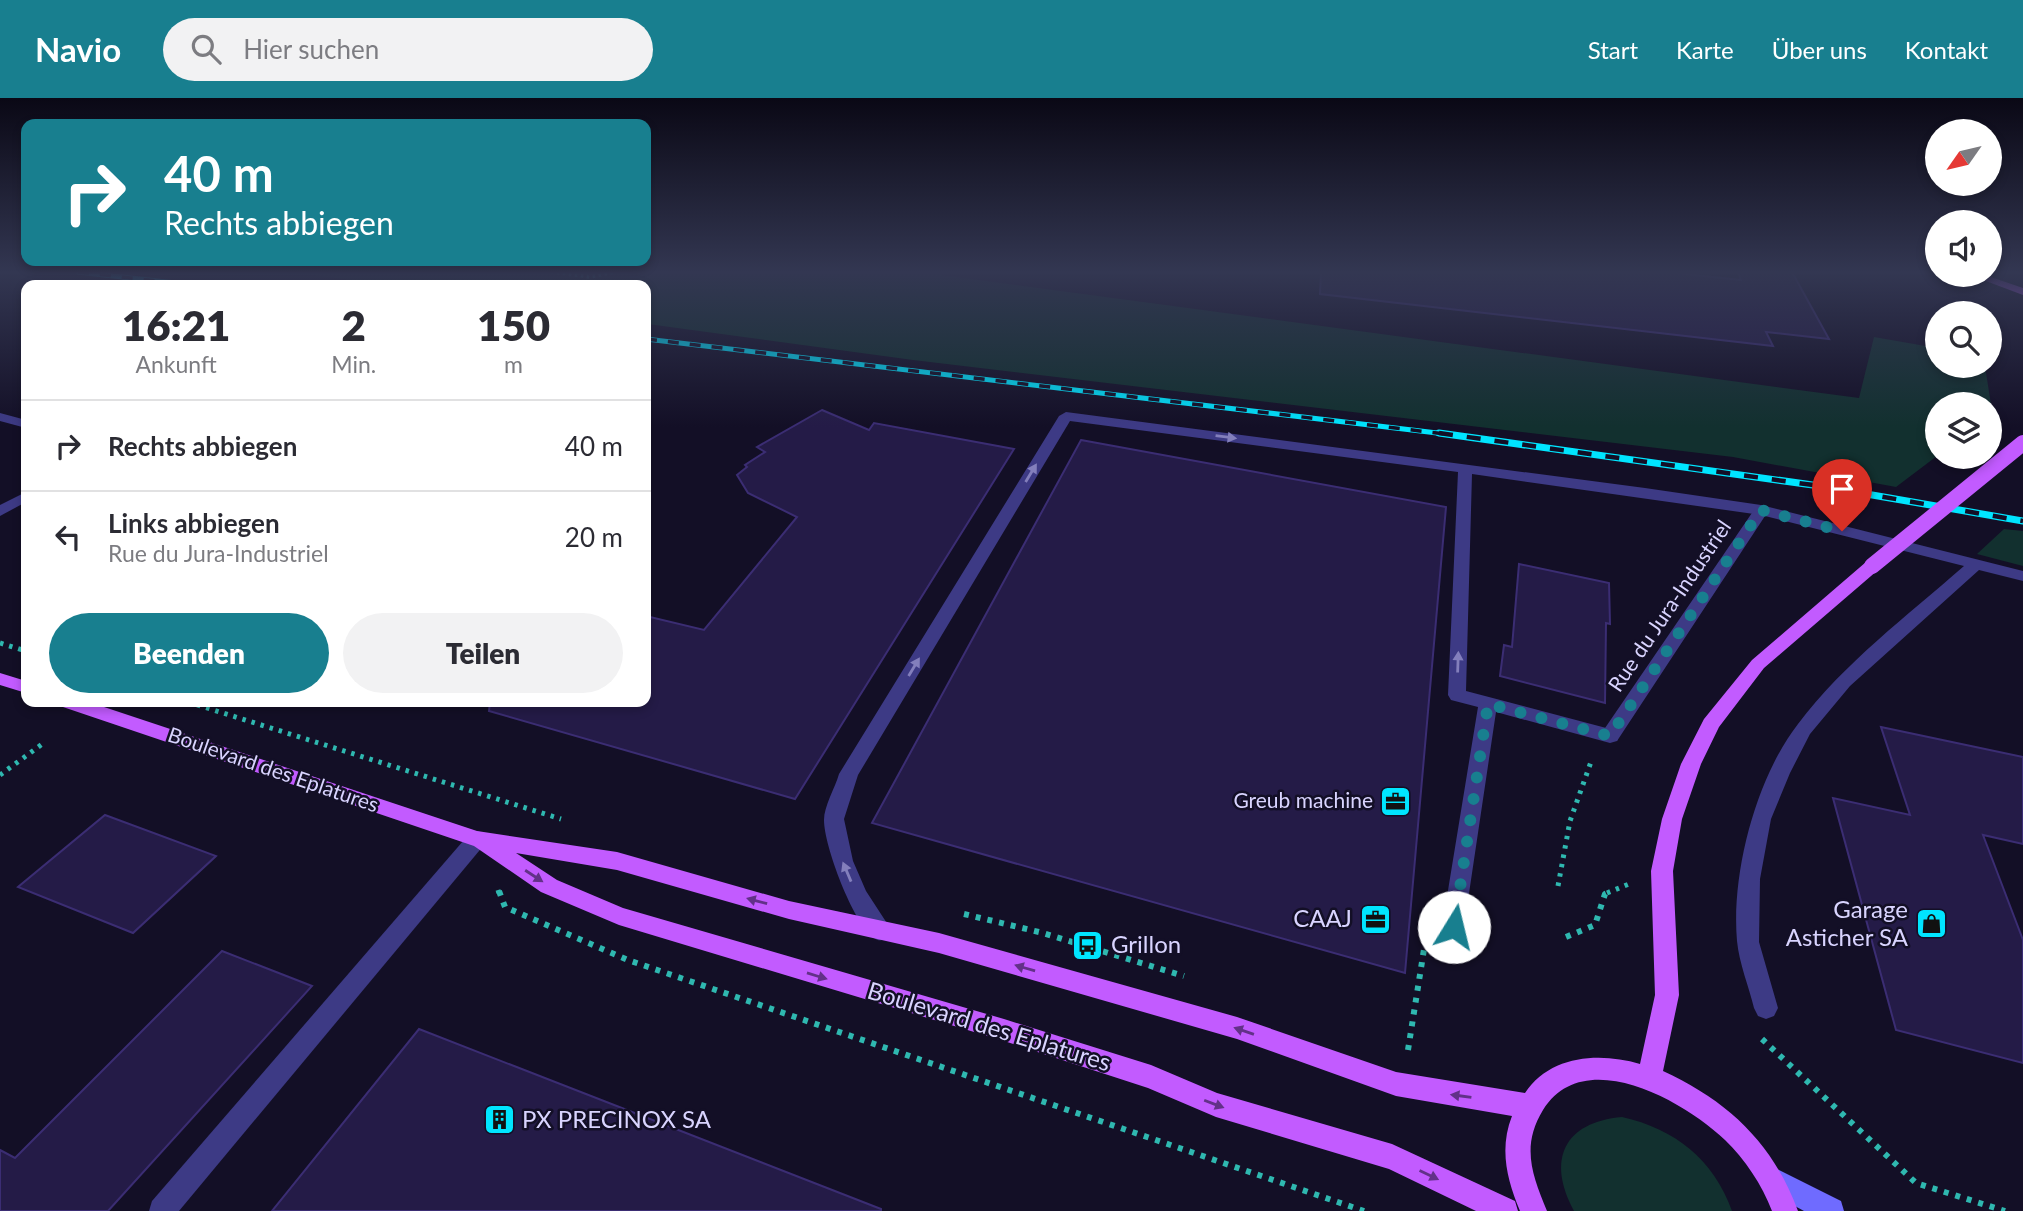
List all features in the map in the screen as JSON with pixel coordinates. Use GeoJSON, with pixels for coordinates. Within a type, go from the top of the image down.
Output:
{"type":"FeatureCollection","features":[{"type":"Feature","properties":{"kind":"main road"},"geometry":{"type":"LineString","coordinates":[[1649,1077],[1667,995],[1662,871],[1672,819],[1690,764],[1711,724],[1758,664],[2023,443]]}},
{"type":"Feature","properties":{"kind":"main road"},"geometry":{"type":"LineString","coordinates":[[0,679],[21,685]]}},
{"type":"Feature","properties":{"kind":"main road","name":"Boulevard des Eplatures"},"geometry":{"type":"LineString","coordinates":[[84,707],[477,839],[617,862],[789,910],[939,943],[1237,1028],[1396,1084],[1528,1106]]}},
{"type":"Feature","properties":{"kind":"main road","name":"Boulevard des Eplatures"},"geometry":{"type":"LineString","coordinates":[[477,839],[549,886],[619,916],[1004,1030],[1151,1077],[1216,1105],[1392,1157],[1505,1211]]}},
{"type":"Feature","properties":{"kind":"main road"},"geometry":{"type":"LineString","coordinates":[[1534,1211],[1521,1175],[1517,1149],[1520,1126],[1528,1106],[1541,1090],[1557,1078],[1577,1071],[1599,1068],[1624,1070],[1649,1077],[1708,1108],[1734,1131],[1771,1180],[1784,1211]]}},
{"type":"Feature","properties":{"kind":"main road"},"geometry":{"type":"LineString","coordinates":[[1771,1180],[1831,1211]]}},
{"type":"Feature","properties":{"kind":"street"},"geometry":{"type":"LineString","coordinates":[[881,931],[852,885],[842,861],[834,819],[849,774],[1066,416],[1465,467],[1761,510]]}},
{"type":"Feature","properties":{"kind":"street"},"geometry":{"type":"LineString","coordinates":[[0,417],[21,423]]}},
{"type":"Feature","properties":{"kind":"street"},"geometry":{"type":"LineString","coordinates":[[1465,467],[1457,695],[1610,736]]}},
{"type":"Feature","properties":{"kind":"street"},"geometry":{"type":"LineString","coordinates":[[0,511],[21,499]]}},
{"type":"Feature","properties":{"kind":"street","name":"Rue du Jura-Industriel"},"geometry":{"type":"LineString","coordinates":[[1610,736],[1761,510],[2023,576]]}},
{"type":"Feature","properties":{"kind":"street"},"geometry":{"type":"LineString","coordinates":[[1766,1008],[1748,942],[1749,879],[1762,819],[1780,773],[1803,730],[1844,682],[1976,564]]}},
{"type":"Feature","properties":{"kind":"street"},"geometry":{"type":"LineString","coordinates":[[1454,927],[1488,704]]}},
{"type":"Feature","properties":{"kind":"street"},"geometry":{"type":"LineString","coordinates":[[162,1211],[477,839]]}},
{"type":"Feature","properties":{"kind":"path"},"geometry":{"type":"LineString","coordinates":[[0,643],[21,649]]}},
{"type":"Feature","properties":{"kind":"path"},"geometry":{"type":"LineString","coordinates":[[204,707],[569,821]]}},
{"type":"Feature","properties":{"kind":"path"},"geometry":{"type":"LineString","coordinates":[[1558,886],[1564,838],[1577,794],[1595,754],[1610,736]]}},
{"type":"Feature","properties":{"kind":"path"},"geometry":{"type":"LineString","coordinates":[[0,775],[45,743]]}},
{"type":"Feature","properties":{"kind":"path"},"geometry":{"type":"LineString","coordinates":[[1566,937],[1595,926],[1605,894],[1662,871]]}},
{"type":"Feature","properties":{"kind":"path"},"geometry":{"type":"LineString","coordinates":[[505,907],[628,960],[1364,1211]]}},
{"type":"Feature","properties":{"kind":"path"},"geometry":{"type":"LineString","coordinates":[[962,914],[1043,933],[1198,980]]}},
{"type":"Feature","properties":{"kind":"path"},"geometry":{"type":"LineString","coordinates":[[1408,1050],[1424,943],[1450,950],[1454,927]]}},
{"type":"Feature","properties":{"kind":"path"},"geometry":{"type":"LineString","coordinates":[[1760,1037],[1916,1183],[2005,1211]]}},
{"type":"Feature","properties":{"kind":"green space"},"geometry":{"type":"Polygon","coordinates":[[[651,324],[1306,324],[1859,398],[1874,337],[1925,346],[1925,378],[1987,378],[1989,392],[1925,392],[1925,465],[1896,487],[1733,457],[913,360],[651,324]]]}},
{"type":"Feature","properties":{"kind":"green space"},"geometry":{"type":"Polygon","coordinates":[[[2004,529],[2023,531],[2023,566],[1977,554],[2004,529]]]}},
{"type":"Feature","properties":{"kind":"green space"},"geometry":{"type":"Polygon","coordinates":[[[1622,1117],[1659,1129],[1690,1149],[1714,1176],[1732,1211],[1574,1211],[1562,1176],[1562,1160],[1566,1147],[1574,1135],[1586,1127],[1602,1120],[1622,1117]]]}},
{"type":"Feature","properties":{"kind":"building"},"geometry":{"type":"Polygon","coordinates":[[[1581,324],[1821,324],[1829,339],[1766,332],[1773,346],[1581,324]]]}},
{"type":"Feature","properties":{"kind":"building"},"geometry":{"type":"Polygon","coordinates":[[[822,410],[869,430],[874,423],[1014,449],[795,799],[489,711],[489,707],[651,707],[651,617],[704,630],[797,517],[748,493],[737,475],[747,467],[745,465],[765,452],[757,447],[822,410]]]}},
{"type":"Feature","properties":{"kind":"building"},"geometry":{"type":"Polygon","coordinates":[[[1081,440],[1446,507],[1405,973],[872,823],[1081,440]]]}},
{"type":"Feature","properties":{"kind":"building"},"geometry":{"type":"Polygon","coordinates":[[[1519,564],[1609,583],[1610,624],[1606,623],[1605,703],[1500,676],[1504,645],[1512,647],[1519,564]]]}},
{"type":"Feature","properties":{"kind":"building"},"geometry":{"type":"Polygon","coordinates":[[[1881,727],[2023,757],[2023,844],[1983,835],[2023,940],[2023,1063],[1896,1030],[1833,798],[1910,815],[1881,727]]]}},
{"type":"Feature","properties":{"kind":"building"},"geometry":{"type":"Polygon","coordinates":[[[105,815],[216,856],[133,933],[18,887],[105,815]]]}},
{"type":"Feature","properties":{"kind":"building"},"geometry":{"type":"Polygon","coordinates":[[[222,951],[312,986],[108,1211],[0,1211],[0,1150],[15,1158],[222,951]]]}},
{"type":"Feature","properties":{"kind":"building","name":"PX PRECINOX SA"},"geometry":{"type":"Polygon","coordinates":[[[419,1029],[881,1209],[881,1211],[272,1211],[419,1029]]]}},
{"type":"Feature","properties":{"kind":"railway"},"geometry":{"type":"LineString","coordinates":[[651,340],[1450,434]]}},
{"type":"Feature","properties":{"kind":"railway"},"geometry":{"type":"LineString","coordinates":[[1439,433],[1450,434]]}},
{"type":"Feature","properties":{"kind":"railway"},"geometry":{"type":"LineString","coordinates":[[1450,434],[1454,435]]}},
{"type":"Feature","properties":{"kind":"railway"},"geometry":{"type":"LineString","coordinates":[[1450,434],[1820,486],[2023,521]]}},
{"type":"Feature","properties":{"kind":"place","name":"Greub machine"},"geometry":{"type":"Point","coordinates":[1396,801]}},
{"type":"Feature","properties":{"kind":"place","name":"CAAJ"},"geometry":{"type":"Point","coordinates":[1375,919]}},
{"type":"Feature","properties":{"kind":"place","name":"Garage Asticher SA"},"geometry":{"type":"Point","coordinates":[1931,924]}},
{"type":"Feature","properties":{"kind":"place","name":"Grillon"},"geometry":{"type":"Point","coordinates":[1088,945]}},
{"type":"Feature","properties":{"kind":"place","name":"PX PRECINOX SA"},"geometry":{"type":"Point","coordinates":[499,1120]}},
{"type":"Feature","properties":{"kind":"route"},"geometry":{"type":"LineString","coordinates":[[1454,927],[1488,704],[1610,736],[1761,510],[1842,531]]}}]}
